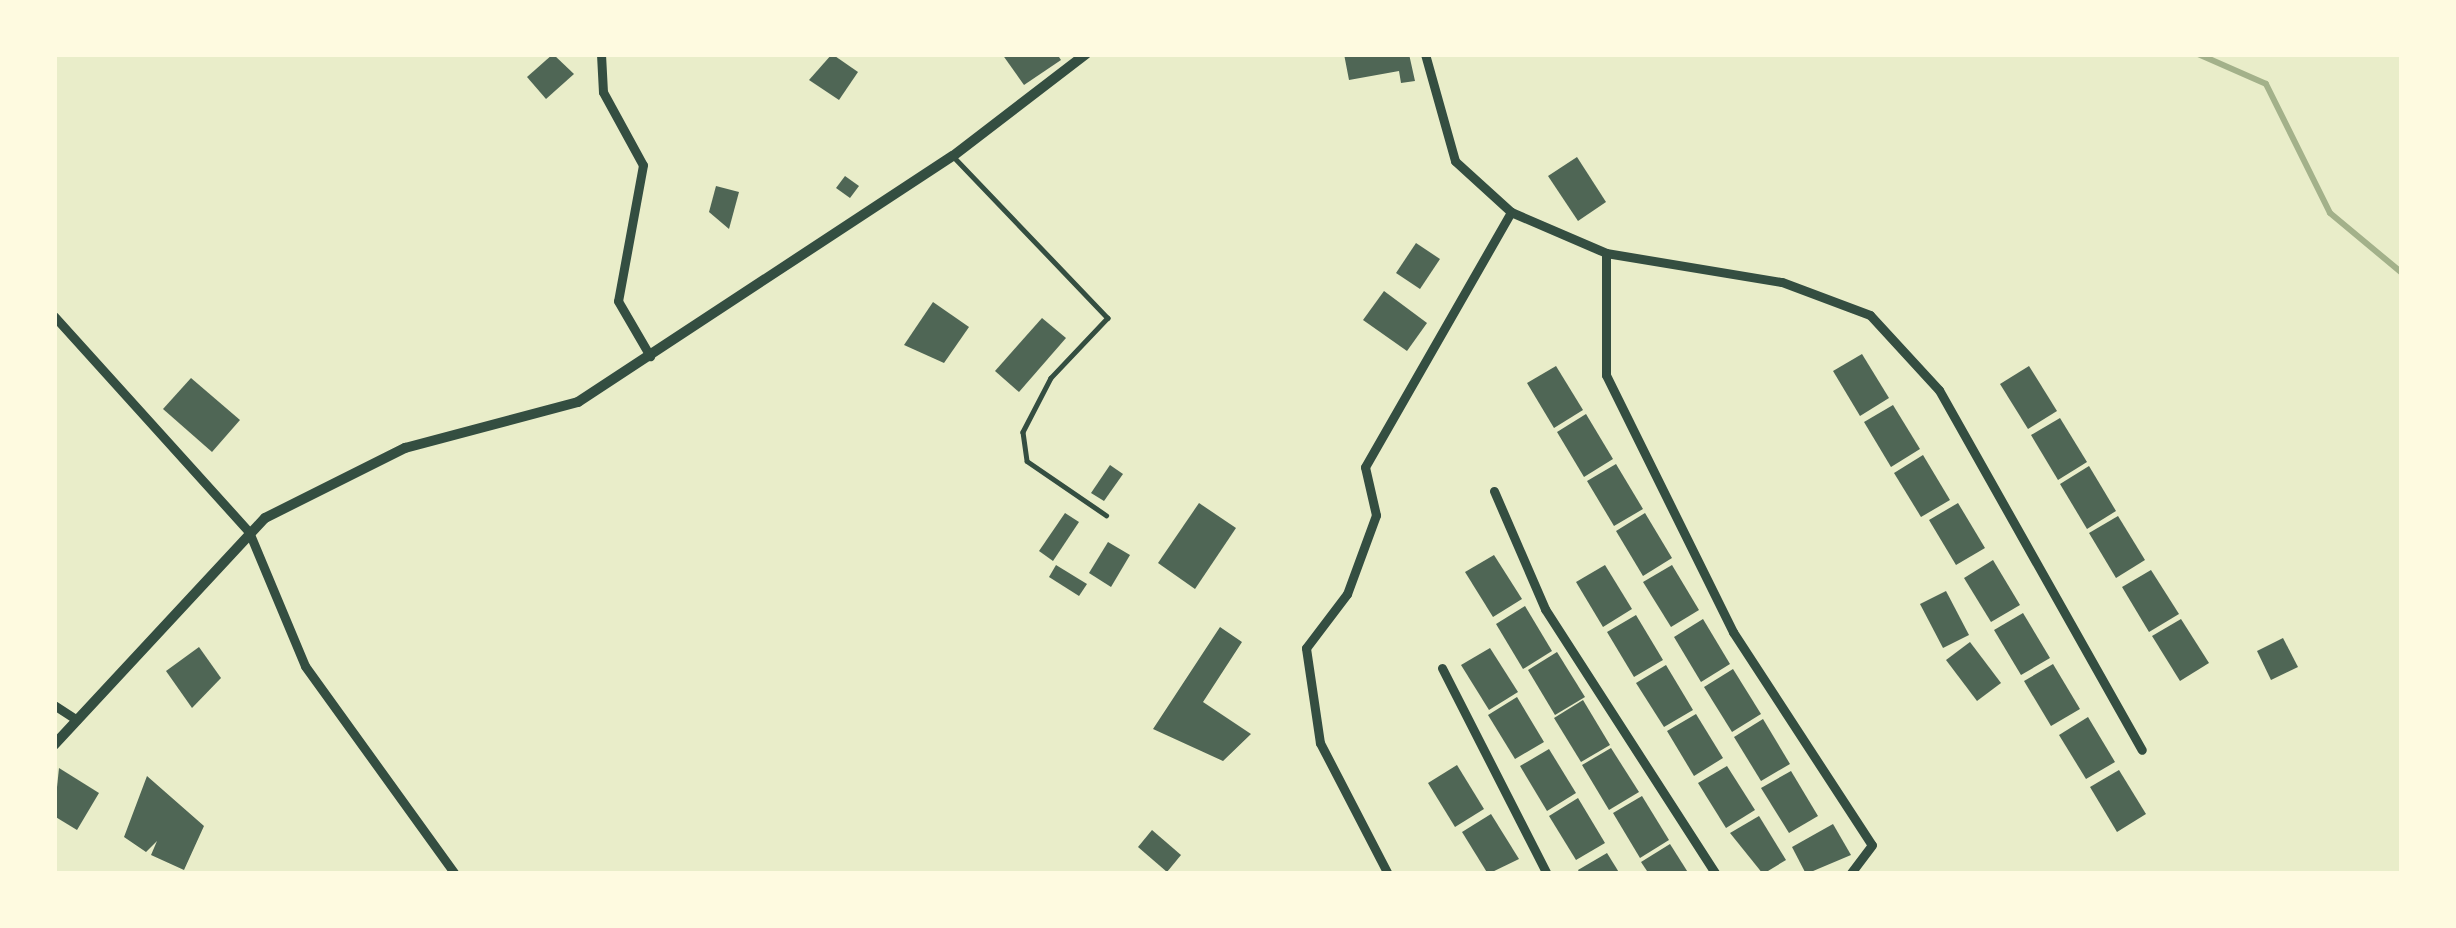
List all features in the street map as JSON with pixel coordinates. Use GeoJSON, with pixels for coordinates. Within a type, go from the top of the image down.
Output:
{"type":"FeatureCollection","features":[{"type":"Feature","properties":{"kind":"street"},"geometry":{"type":"LineString","coordinates":[[601,54],[603,92],[644,165],[618,301],[650,356]]}},
{"type":"Feature","properties":{"kind":"street"},"geometry":{"type":"LineString","coordinates":[[54,745],[249,532],[355,468],[543,418],[650,356],[953,156],[1086,54]]}},
{"type":"Feature","properties":{"kind":"street"},"geometry":{"type":"LineString","coordinates":[[1425,54],[1455,161],[1511,212],[1606,253],[1782,283],[1870,315],[1940,390],[2142,750]]}},
{"type":"Feature","properties":{"kind":"street"},"geometry":{"type":"LineString","coordinates":[[1388,874],[1320,743],[1306,648],[1347,594],[1376,515],[1365,467],[1511,212]]}},
{"type":"Feature","properties":{"kind":"street"},"geometry":{"type":"LineString","coordinates":[[1606,253],[1606,375],[1733,632],[1872,845],[1850,874]]}},
{"type":"Feature","properties":{"kind":"street"},"geometry":{"type":"LineString","coordinates":[[54,316],[249,532],[305,666],[455,874]]}},
{"type":"Feature","properties":{"kind":"street"},"geometry":{"type":"LineString","coordinates":[[1494,491],[1545,609],[1716,874]]}},
{"type":"Feature","properties":{"kind":"street"},"geometry":{"type":"LineString","coordinates":[[1442,668],[1547,874]]}},
{"type":"Feature","properties":{"kind":"street"},"geometry":{"type":"LineString","coordinates":[[54,705],[77,720]]}},
{"type":"Feature","properties":{"kind":"lane"},"geometry":{"type":"LineString","coordinates":[[953,156],[1108,318],[1051,378],[1023,432],[1028,461],[1106,515]]}},
{"type":"Feature","properties":{"kind":"building"},"geometry":{"type":"Polygon","coordinates":[[[553,54],[574,74],[546,99],[527,77],[553,54]]]}},
{"type":"Feature","properties":{"kind":"building"},"geometry":{"type":"Polygon","coordinates":[[[832,54],[858,72],[839,100],[809,80],[832,54]]]}},
{"type":"Feature","properties":{"kind":"building"},"geometry":{"type":"Polygon","coordinates":[[[1002,54],[1057,54],[1061,60],[1024,85],[1002,54]]]}},
{"type":"Feature","properties":{"kind":"building"},"geometry":{"type":"Polygon","coordinates":[[[1344,54],[1409,54],[1415,81],[1401,83],[1399,71],[1349,80],[1344,54]]]}},
{"type":"Feature","properties":{"kind":"building"},"geometry":{"type":"Polygon","coordinates":[[[1577,157],[1606,202],[1578,221],[1548,176],[1577,157]]]}},
{"type":"Feature","properties":{"kind":"building"},"geometry":{"type":"Polygon","coordinates":[[[845,176],[859,186],[850,198],[836,188],[845,176]]]}},
{"type":"Feature","properties":{"kind":"building"},"geometry":{"type":"Polygon","coordinates":[[[716,186],[739,192],[729,229],[709,212],[716,186]]]}},
{"type":"Feature","properties":{"kind":"building"},"geometry":{"type":"Polygon","coordinates":[[[1416,243],[1440,259],[1420,289],[1396,273],[1416,243]]]}},
{"type":"Feature","properties":{"kind":"building"},"geometry":{"type":"Polygon","coordinates":[[[1384,291],[1427,323],[1407,351],[1363,320],[1384,291]]]}},
{"type":"Feature","properties":{"kind":"building"},"geometry":{"type":"Polygon","coordinates":[[[933,302],[969,327],[944,363],[904,345],[933,302]]]}},
{"type":"Feature","properties":{"kind":"building"},"geometry":{"type":"Polygon","coordinates":[[[1042,318],[1066,338],[1019,392],[995,371],[1042,318]]]}},
{"type":"Feature","properties":{"kind":"building"},"geometry":{"type":"Polygon","coordinates":[[[1862,354],[1889,398],[1860,416],[1833,371],[1862,354]]]}},
{"type":"Feature","properties":{"kind":"building"},"geometry":{"type":"Polygon","coordinates":[[[1556,366],[1583,410],[1554,428],[1527,383],[1556,366]]]}},
{"type":"Feature","properties":{"kind":"building"},"geometry":{"type":"Polygon","coordinates":[[[2029,366],[2057,411],[2028,429],[2000,384],[2029,366]]]}},
{"type":"Feature","properties":{"kind":"building"},"geometry":{"type":"Polygon","coordinates":[[[191,378],[240,420],[212,452],[163,409],[191,378]]]}},
{"type":"Feature","properties":{"kind":"building"},"geometry":{"type":"Polygon","coordinates":[[[1893,405],[1920,449],[1891,467],[1864,422],[1893,405]]]}},
{"type":"Feature","properties":{"kind":"building"},"geometry":{"type":"Polygon","coordinates":[[[1586,414],[1613,459],[1584,477],[1557,432],[1586,414]]]}},
{"type":"Feature","properties":{"kind":"building"},"geometry":{"type":"Polygon","coordinates":[[[2060,418],[2087,462],[2058,480],[2031,435],[2060,418]]]}},
{"type":"Feature","properties":{"kind":"building"},"geometry":{"type":"Polygon","coordinates":[[[1923,455],[1950,500],[1921,517],[1894,473],[1923,455]]]}},
{"type":"Feature","properties":{"kind":"building"},"geometry":{"type":"Polygon","coordinates":[[[1616,464],[1643,509],[1614,526],[1587,481],[1616,464]]]}},
{"type":"Feature","properties":{"kind":"building"},"geometry":{"type":"Polygon","coordinates":[[[1110,465],[1123,474],[1104,501],[1091,493],[1110,465]]]}},
{"type":"Feature","properties":{"kind":"building"},"geometry":{"type":"Polygon","coordinates":[[[2089,466],[2116,511],[2087,529],[2060,484],[2089,466]]]}},
{"type":"Feature","properties":{"kind":"building"},"geometry":{"type":"Polygon","coordinates":[[[1199,503],[1236,528],[1195,589],[1158,563],[1199,503]]]}},
{"type":"Feature","properties":{"kind":"building"},"geometry":{"type":"Polygon","coordinates":[[[1958,503],[1985,548],[1956,565],[1929,520],[1958,503]]]}},
{"type":"Feature","properties":{"kind":"building"},"geometry":{"type":"Polygon","coordinates":[[[1065,513],[1079,522],[1053,561],[1039,551],[1065,513]]]}},
{"type":"Feature","properties":{"kind":"building"},"geometry":{"type":"Polygon","coordinates":[[[1645,513],[1672,558],[1643,576],[1616,531],[1645,513]]]}},
{"type":"Feature","properties":{"kind":"building"},"geometry":{"type":"Polygon","coordinates":[[[2118,516],[2145,560],[2116,578],[2089,533],[2118,516]]]}},
{"type":"Feature","properties":{"kind":"building"},"geometry":{"type":"Polygon","coordinates":[[[1108,542],[1130,555],[1111,587],[1089,573],[1108,542]]]}},
{"type":"Feature","properties":{"kind":"building"},"geometry":{"type":"Polygon","coordinates":[[[1494,555],[1522,599],[1493,617],[1465,572],[1494,555]]]}},
{"type":"Feature","properties":{"kind":"building"},"geometry":{"type":"Polygon","coordinates":[[[1993,560],[2020,605],[1991,622],[1964,578],[1993,560]]]}},
{"type":"Feature","properties":{"kind":"building"},"geometry":{"type":"Polygon","coordinates":[[[1056,565],[1087,584],[1079,596],[1049,577],[1056,565]]]}},
{"type":"Feature","properties":{"kind":"building"},"geometry":{"type":"Polygon","coordinates":[[[1605,565],[1632,609],[1603,627],[1576,582],[1605,565]]]}},
{"type":"Feature","properties":{"kind":"building"},"geometry":{"type":"Polygon","coordinates":[[[1672,565],[1699,610],[1671,627],[1643,582],[1672,565]]]}},
{"type":"Feature","properties":{"kind":"building"},"geometry":{"type":"Polygon","coordinates":[[[2151,570],[2179,614],[2149,632],[2122,587],[2151,570]]]}},
{"type":"Feature","properties":{"kind":"building"},"geometry":{"type":"Polygon","coordinates":[[[1946,591],[1969,635],[1943,648],[1920,604],[1946,591]]]}},
{"type":"Feature","properties":{"kind":"building"},"geometry":{"type":"Polygon","coordinates":[[[1525,606],[1552,651],[1523,669],[1496,624],[1525,606]]]}},
{"type":"Feature","properties":{"kind":"building"},"geometry":{"type":"Polygon","coordinates":[[[2023,613],[2050,658],[2021,675],[1994,630],[2023,613]]]}},
{"type":"Feature","properties":{"kind":"building"},"geometry":{"type":"Polygon","coordinates":[[[1636,615],[1663,660],[1634,677],[1607,632],[1636,615]]]}},
{"type":"Feature","properties":{"kind":"building"},"geometry":{"type":"Polygon","coordinates":[[[1703,619],[1730,664],[1701,682],[1674,637],[1703,619]]]}},
{"type":"Feature","properties":{"kind":"building"},"geometry":{"type":"Polygon","coordinates":[[[2181,619],[2209,663],[2180,681],[2152,636],[2181,619]]]}},
{"type":"Feature","properties":{"kind":"building"},"geometry":{"type":"Polygon","coordinates":[[[1220,627],[1242,642],[1203,702],[1251,734],[1223,761],[1153,729],[1220,627]]]}},
{"type":"Feature","properties":{"kind":"building"},"geometry":{"type":"Polygon","coordinates":[[[2283,638],[2298,667],[2271,680],[2257,651],[2283,638]]]}},
{"type":"Feature","properties":{"kind":"building"},"geometry":{"type":"Polygon","coordinates":[[[1970,642],[2001,683],[1977,701],[1946,660],[1970,642]]]}},
{"type":"Feature","properties":{"kind":"building"},"geometry":{"type":"Polygon","coordinates":[[[199,647],[221,678],[192,708],[166,671],[199,647]]]}},
{"type":"Feature","properties":{"kind":"building"},"geometry":{"type":"Polygon","coordinates":[[[1490,648],[1518,692],[1489,710],[1461,665],[1490,648]]]}},
{"type":"Feature","properties":{"kind":"building"},"geometry":{"type":"Polygon","coordinates":[[[1557,652],[1585,697],[1555,715],[1528,670],[1557,652]]]}},
{"type":"Feature","properties":{"kind":"building"},"geometry":{"type":"Polygon","coordinates":[[[2053,664],[2080,709],[2051,726],[2024,681],[2053,664]]]}},
{"type":"Feature","properties":{"kind":"building"},"geometry":{"type":"Polygon","coordinates":[[[1666,665],[1693,710],[1664,727],[1636,683],[1666,665]]]}},
{"type":"Feature","properties":{"kind":"building"},"geometry":{"type":"Polygon","coordinates":[[[1733,669],[1761,714],[1732,732],[1704,687],[1733,669]]]}},
{"type":"Feature","properties":{"kind":"building"},"geometry":{"type":"Polygon","coordinates":[[[1517,697],[1544,742],[1515,759],[1488,715],[1517,697]]]}},
{"type":"Feature","properties":{"kind":"building"},"geometry":{"type":"Polygon","coordinates":[[[1583,700],[1610,745],[1581,762],[1554,718],[1583,700]]]}},
{"type":"Feature","properties":{"kind":"building"},"geometry":{"type":"Polygon","coordinates":[[[1696,714],[1723,758],[1694,776],[1667,731],[1696,714]]]}},
{"type":"Feature","properties":{"kind":"building"},"geometry":{"type":"Polygon","coordinates":[[[2088,717],[2115,762],[2086,779],[2059,735],[2088,717]]]}},
{"type":"Feature","properties":{"kind":"building"},"geometry":{"type":"Polygon","coordinates":[[[1763,719],[1790,764],[1761,781],[1734,737],[1763,719]]]}},
{"type":"Feature","properties":{"kind":"building"},"geometry":{"type":"Polygon","coordinates":[[[1611,748],[1639,792],[1609,810],[1582,765],[1611,748]]]}},
{"type":"Feature","properties":{"kind":"building"},"geometry":{"type":"Polygon","coordinates":[[[1549,749],[1576,793],[1547,811],[1520,766],[1549,749]]]}},
{"type":"Feature","properties":{"kind":"building"},"geometry":{"type":"Polygon","coordinates":[[[1457,765],[1484,809],[1455,827],[1428,783],[1457,765]]]}},
{"type":"Feature","properties":{"kind":"building"},"geometry":{"type":"Polygon","coordinates":[[[1727,766],[1755,810],[1726,828],[1698,783],[1727,766]]]}},
{"type":"Feature","properties":{"kind":"building"},"geometry":{"type":"Polygon","coordinates":[[[59,768],[99,793],[77,830],[54,816],[59,768]]]}},
{"type":"Feature","properties":{"kind":"building"},"geometry":{"type":"Polygon","coordinates":[[[2119,770],[2146,814],[2117,832],[2090,787],[2119,770]]]}},
{"type":"Feature","properties":{"kind":"building"},"geometry":{"type":"Polygon","coordinates":[[[1791,771],[1818,816],[1789,833],[1761,788],[1791,771]]]}},
{"type":"Feature","properties":{"kind":"building"},"geometry":{"type":"Polygon","coordinates":[[[147,776],[204,826],[184,870],[151,855],[157,841],[146,852],[124,837],[147,776]]]}},
{"type":"Feature","properties":{"kind":"building"},"geometry":{"type":"Polygon","coordinates":[[[1642,796],[1669,840],[1640,858],[1613,813],[1642,796]]]}},
{"type":"Feature","properties":{"kind":"building"},"geometry":{"type":"Polygon","coordinates":[[[1578,798],[1605,843],[1576,860],[1549,816],[1578,798]]]}},
{"type":"Feature","properties":{"kind":"building"},"geometry":{"type":"Polygon","coordinates":[[[1491,814],[1519,859],[1488,874],[1462,832],[1491,814]]]}},
{"type":"Feature","properties":{"kind":"building"},"geometry":{"type":"Polygon","coordinates":[[[1759,816],[1786,860],[1763,874],[1730,833],[1759,816]]]}},
{"type":"Feature","properties":{"kind":"building"},"geometry":{"type":"Polygon","coordinates":[[[1833,824],[1851,855],[1806,874],[1792,847],[1833,824]]]}},
{"type":"Feature","properties":{"kind":"building"},"geometry":{"type":"Polygon","coordinates":[[[1152,830],[1181,855],[1167,872],[1138,847],[1152,830]]]}},
{"type":"Feature","properties":{"kind":"building"},"geometry":{"type":"Polygon","coordinates":[[[1670,844],[1689,874],[1649,874],[1641,862],[1670,844]]]}},
{"type":"Feature","properties":{"kind":"building"},"geometry":{"type":"Polygon","coordinates":[[[1607,853],[1620,874],[1580,874],[1578,870],[1607,853]]]}},
{"type":"Feature","properties":{"kind":"waterway"},"geometry":{"type":"LineString","coordinates":[[2198,54],[2266,84],[2330,213],[2402,273]]}}]}
